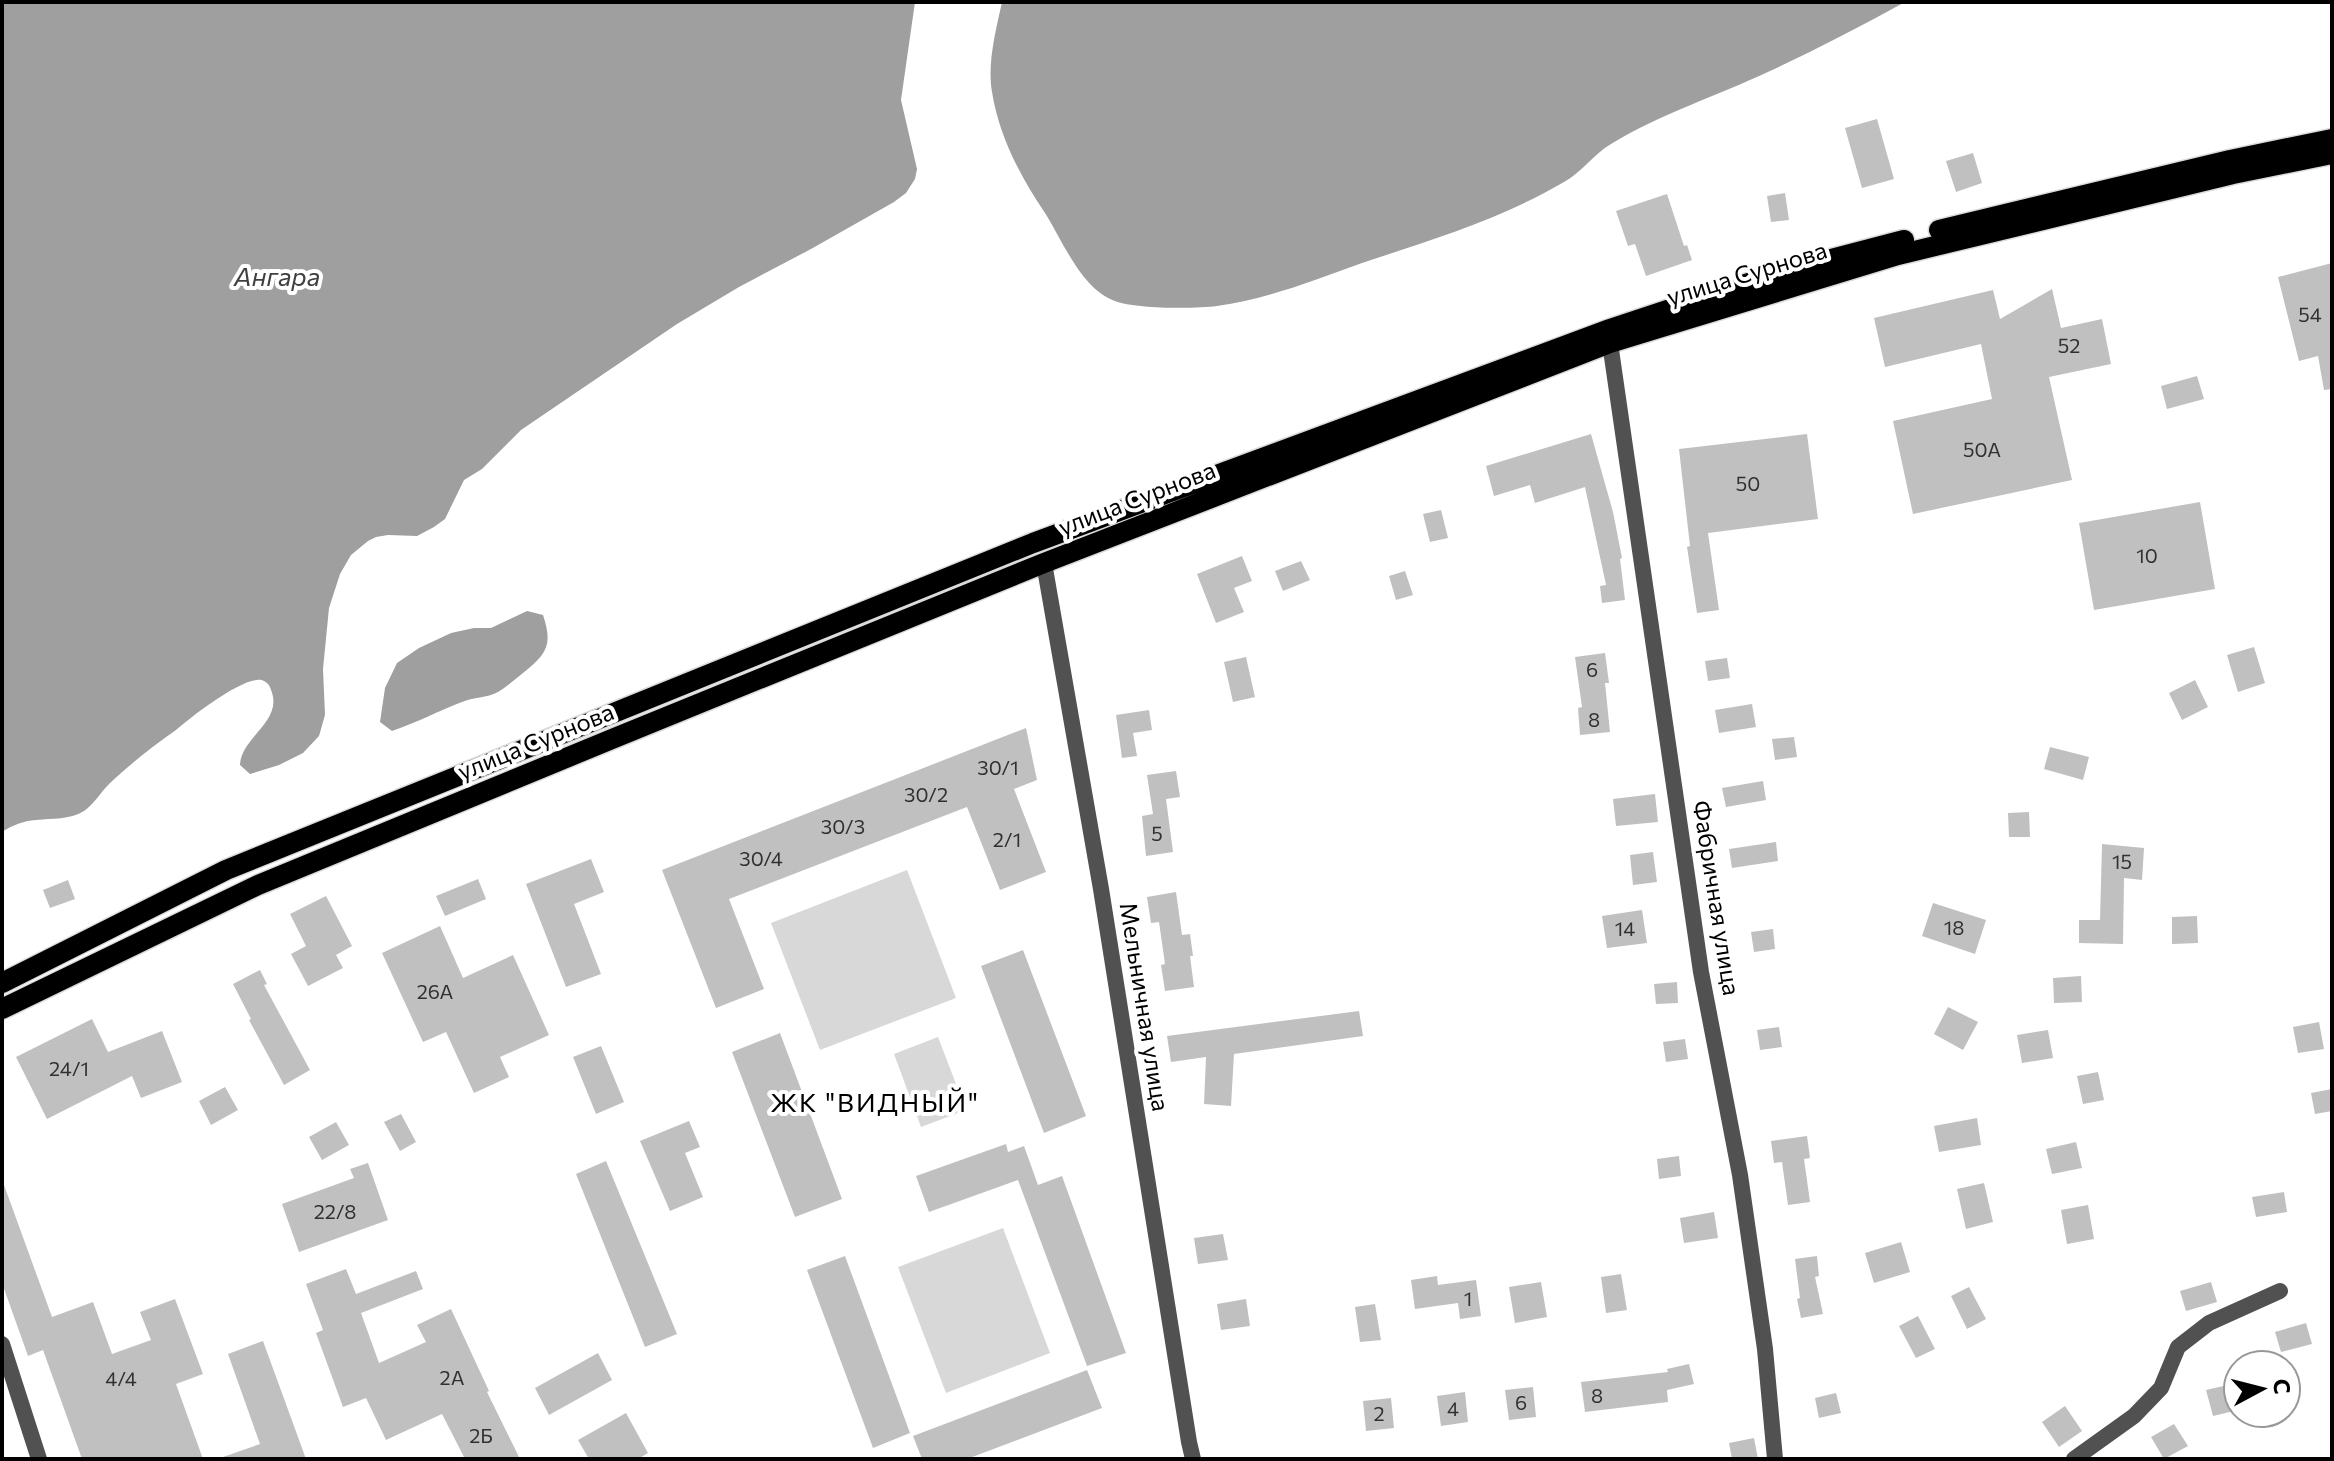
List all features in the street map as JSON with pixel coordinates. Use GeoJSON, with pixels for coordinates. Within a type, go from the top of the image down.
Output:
{"type":"FeatureCollection","features":[{"type":"Feature","properties":{"kind":"main road","name":"улица Сурнова"},"geometry":{"type":"LineString","coordinates":[[2,983],[255,858],[1033,543],[1610,329],[1800,267],[2022,209],[2332,139]]}},
{"type":"Feature","properties":{"kind":"main road","name":"улица Сурнова"},"geometry":{"type":"LineString","coordinates":[[2,1009],[258,885],[1044,563],[1610,343],[1898,255],[2233,174],[2332,154]]}},
{"type":"Feature","properties":{"kind":"street","name":"Фабричная улица"},"geometry":{"type":"LineString","coordinates":[[1610,343],[1701,972],[1740,1175],[1765,1349],[1775,1459]]}},
{"type":"Feature","properties":{"kind":"street","name":"Мельничная улица"},"geometry":{"type":"LineString","coordinates":[[1044,563],[1101,889],[1193,1459]]}},
{"type":"Feature","properties":{"kind":"street"},"geometry":{"type":"LineString","coordinates":[[2074,1459],[2134,1416],[2161,1388],[2178,1347],[2209,1323],[2280,1291]]}},
{"type":"Feature","properties":{"kind":"street"},"geometry":{"type":"LineString","coordinates":[[2,1344],[39,1459]]}},
{"type":"Feature","properties":{"kind":"shaded area"},"geometry":{"type":"Polygon","coordinates":[[[907,870],[956,998],[820,1050],[771,923],[907,870]]]}},
{"type":"Feature","properties":{"kind":"shaded area"},"geometry":{"type":"Polygon","coordinates":[[[938,1037],[966,1110],[921,1127],[894,1054],[938,1037]]]}},
{"type":"Feature","properties":{"kind":"shaded area"},"geometry":{"type":"Polygon","coordinates":[[[1003,1228],[1050,1353],[946,1393],[898,1267],[1003,1228]]]}},
{"type":"Feature","properties":{"kind":"water","name":"Ангара"},"geometry":{"type":"Polygon","coordinates":[[[2,2],[915,2],[901,100],[917,169],[906,193],[894,202],[677,324],[521,430],[482,469],[464,480],[445,519],[434,527],[417,536],[376,537],[351,555],[340,574],[329,608],[323,669],[325,715],[319,736],[303,753],[250,774],[240,765],[247,746],[272,711],[270,687],[264,681],[256,680],[233,689],[193,716],[125,770],[84,811],[67,817],[22,822],[2,832],[2,2]]]}},
{"type":"Feature","properties":{"kind":"water"},"geometry":{"type":"Polygon","coordinates":[[[1002,2],[1905,2],[1787,63],[1629,134],[1605,148],[1564,182],[1491,218],[1272,294],[1217,306],[1180,308],[1124,304],[1103,295],[1074,263],[1027,185],[1005,140],[992,92],[991,58],[1002,2]]]}},
{"type":"Feature","properties":{"kind":"water"},"geometry":{"type":"Polygon","coordinates":[[[527,611],[543,615],[546,648],[538,660],[508,685],[494,694],[466,700],[392,731],[380,722],[385,688],[397,663],[419,648],[451,633],[491,628],[527,611]]]}},
{"type":"Feature","properties":{"kind":"building"},"geometry":{"type":"Polygon","coordinates":[[[1877,119],[1894,179],[1862,188],[1845,128],[1877,119]]]}},
{"type":"Feature","properties":{"kind":"building"},"geometry":{"type":"Polygon","coordinates":[[[1973,153],[1982,183],[1956,192],[1946,161],[1973,153]]]}},
{"type":"Feature","properties":{"kind":"building"},"geometry":{"type":"Polygon","coordinates":[[[1785,193],[1789,220],[1771,222],[1767,196],[1785,193]]]}},
{"type":"Feature","properties":{"kind":"building"},"geometry":{"type":"Polygon","coordinates":[[[1667,194],[1684,246],[1687,245],[1692,260],[1646,276],[1635,244],[1628,246],[1616,211],[1667,194]]]}},
{"type":"Feature","properties":{"kind":"building"},"geometry":{"type":"Polygon","coordinates":[[[2332,263],[2332,389],[2324,390],[2318,356],[2299,361],[2278,277],[2332,263]]]}},
{"type":"Feature","properties":{"kind":"building"},"geometry":{"type":"Polygon","coordinates":[[[2052,289],[2061,328],[2102,319],[2111,364],[2049,377],[2072,480],[1913,514],[1893,421],[1992,399],[1981,344],[1885,367],[1874,318],[1993,290],[2000,319],[2052,289]]]}},
{"type":"Feature","properties":{"kind":"building"},"geometry":{"type":"Polygon","coordinates":[[[2197,376],[2204,399],[2167,409],[2161,386],[2197,376]]]}},
{"type":"Feature","properties":{"kind":"building"},"geometry":{"type":"Polygon","coordinates":[[[1591,434],[1613,512],[1622,558],[1625,600],[1602,603],[1600,586],[1606,585],[1585,487],[1535,503],[1530,485],[1494,496],[1486,466],[1591,434]]]}},
{"type":"Feature","properties":{"kind":"building"},"geometry":{"type":"Polygon","coordinates":[[[1807,434],[1818,519],[1708,533],[1719,610],[1697,613],[1687,547],[1690,546],[1679,449],[1807,434]]]}},
{"type":"Feature","properties":{"kind":"building"},"geometry":{"type":"Polygon","coordinates":[[[2200,502],[2215,589],[2094,610],[2079,523],[2200,502]]]}},
{"type":"Feature","properties":{"kind":"building"},"geometry":{"type":"Polygon","coordinates":[[[1441,510],[1448,538],[1430,542],[1423,514],[1441,510]]]}},
{"type":"Feature","properties":{"kind":"building"},"geometry":{"type":"Polygon","coordinates":[[[1242,556],[1252,581],[1234,588],[1244,612],[1216,623],[1197,574],[1242,556]]]}},
{"type":"Feature","properties":{"kind":"building"},"geometry":{"type":"Polygon","coordinates":[[[1301,561],[1310,580],[1283,591],[1275,571],[1301,561]]]}},
{"type":"Feature","properties":{"kind":"building"},"geometry":{"type":"Polygon","coordinates":[[[1405,571],[1413,595],[1396,600],[1389,576],[1405,571]]]}},
{"type":"Feature","properties":{"kind":"building"},"geometry":{"type":"Polygon","coordinates":[[[2254,647],[2265,683],[2238,692],[2227,655],[2254,647]]]}},
{"type":"Feature","properties":{"kind":"building"},"geometry":{"type":"Polygon","coordinates":[[[1605,653],[1610,732],[1580,735],[1578,708],[1582,707],[1575,657],[1605,653]]]}},
{"type":"Feature","properties":{"kind":"building"},"geometry":{"type":"Polygon","coordinates":[[[1246,657],[1255,697],[1233,702],[1224,662],[1246,657]]]}},
{"type":"Feature","properties":{"kind":"building"},"geometry":{"type":"Polygon","coordinates":[[[1727,658],[1730,678],[1708,681],[1705,661],[1727,658]]]}},
{"type":"Feature","properties":{"kind":"building"},"geometry":{"type":"Polygon","coordinates":[[[2195,680],[2208,707],[2182,720],[2169,693],[2195,680]]]}},
{"type":"Feature","properties":{"kind":"building"},"geometry":{"type":"Polygon","coordinates":[[[1752,704],[1756,727],[1719,733],[1715,710],[1752,704]]]}},
{"type":"Feature","properties":{"kind":"building"},"geometry":{"type":"Polygon","coordinates":[[[1149,710],[1152,730],[1133,733],[1137,756],[1122,758],[1116,715],[1149,710]]]}},
{"type":"Feature","properties":{"kind":"building"},"geometry":{"type":"Polygon","coordinates":[[[1026,728],[1037,780],[1014,789],[1046,872],[1000,890],[967,807],[729,899],[764,989],[716,1008],[662,870],[1026,728]]]}},
{"type":"Feature","properties":{"kind":"building"},"geometry":{"type":"Polygon","coordinates":[[[1794,737],[1797,757],[1775,760],[1772,739],[1794,737]]]}},
{"type":"Feature","properties":{"kind":"building"},"geometry":{"type":"Polygon","coordinates":[[[2050,747],[2089,757],[2083,780],[2044,769],[2050,747]]]}},
{"type":"Feature","properties":{"kind":"building"},"geometry":{"type":"Polygon","coordinates":[[[1176,771],[1180,797],[1166,799],[1173,852],[1146,856],[1142,816],[1153,814],[1147,775],[1176,771]]]}},
{"type":"Feature","properties":{"kind":"building"},"geometry":{"type":"Polygon","coordinates":[[[1763,781],[1766,800],[1726,807],[1722,788],[1763,781]]]}},
{"type":"Feature","properties":{"kind":"building"},"geometry":{"type":"Polygon","coordinates":[[[1655,794],[1658,822],[1616,826],[1613,799],[1655,794]]]}},
{"type":"Feature","properties":{"kind":"building"},"geometry":{"type":"Polygon","coordinates":[[[2029,812],[2030,837],[2009,837],[2008,813],[2029,812]]]}},
{"type":"Feature","properties":{"kind":"building"},"geometry":{"type":"Polygon","coordinates":[[[1776,842],[1778,861],[1732,868],[1729,849],[1776,842]]]}},
{"type":"Feature","properties":{"kind":"building"},"geometry":{"type":"Polygon","coordinates":[[[2102,844],[2144,848],[2142,880],[2124,878],[2123,944],[2079,943],[2079,920],[2100,920],[2102,844]]]}},
{"type":"Feature","properties":{"kind":"building"},"geometry":{"type":"Polygon","coordinates":[[[1653,852],[1657,882],[1633,885],[1630,855],[1653,852]]]}},
{"type":"Feature","properties":{"kind":"building"},"geometry":{"type":"Polygon","coordinates":[[[591,859],[604,892],[574,904],[601,974],[566,987],[526,884],[591,859]]]}},
{"type":"Feature","properties":{"kind":"building"},"geometry":{"type":"Polygon","coordinates":[[[478,879],[486,899],[445,916],[436,896],[478,879]]]}},
{"type":"Feature","properties":{"kind":"building"},"geometry":{"type":"Polygon","coordinates":[[[68,880],[75,899],[50,908],[43,890],[68,880]]]}},
{"type":"Feature","properties":{"kind":"building"},"geometry":{"type":"Polygon","coordinates":[[[1176,892],[1182,935],[1190,934],[1194,987],[1165,991],[1159,922],[1151,923],[1147,897],[1176,892]]]}},
{"type":"Feature","properties":{"kind":"building"},"geometry":{"type":"Polygon","coordinates":[[[326,896],[352,946],[336,955],[343,968],[308,986],[291,954],[306,946],[290,914],[326,896]]]}},
{"type":"Feature","properties":{"kind":"building"},"geometry":{"type":"Polygon","coordinates":[[[1933,903],[1986,920],[1975,954],[1922,936],[1933,903]]]}},
{"type":"Feature","properties":{"kind":"building"},"geometry":{"type":"Polygon","coordinates":[[[1642,910],[1647,943],[1607,948],[1602,916],[1642,910]]]}},
{"type":"Feature","properties":{"kind":"building"},"geometry":{"type":"Polygon","coordinates":[[[2197,916],[2198,943],[2172,944],[2172,917],[2197,916]]]}},
{"type":"Feature","properties":{"kind":"building"},"geometry":{"type":"Polygon","coordinates":[[[440,926],[463,978],[513,955],[549,1035],[500,1057],[509,1077],[474,1093],[446,1032],[423,1042],[382,953],[440,926]]]}},
{"type":"Feature","properties":{"kind":"building"},"geometry":{"type":"Polygon","coordinates":[[[1773,929],[1775,949],[1754,952],[1751,932],[1773,929]]]}},
{"type":"Feature","properties":{"kind":"building"},"geometry":{"type":"Polygon","coordinates":[[[1023,950],[1086,1116],[1044,1133],[981,966],[1023,950]]]}},
{"type":"Feature","properties":{"kind":"building"},"geometry":{"type":"Polygon","coordinates":[[[260,970],[267,984],[264,985],[310,1070],[284,1085],[233,984],[260,970]]]}},
{"type":"Feature","properties":{"kind":"building"},"geometry":{"type":"Polygon","coordinates":[[[2081,976],[2082,1002],[2054,1003],[2053,978],[2081,976]]]}},
{"type":"Feature","properties":{"kind":"building"},"geometry":{"type":"Polygon","coordinates":[[[1677,982],[1678,1003],[1656,1004],[1654,984],[1677,982]]]}},
{"type":"Feature","properties":{"kind":"building"},"geometry":{"type":"Polygon","coordinates":[[[1948,1007],[1978,1022],[1963,1050],[1934,1034],[1948,1007]]]}},
{"type":"Feature","properties":{"kind":"building"},"geometry":{"type":"Polygon","coordinates":[[[1359,1011],[1363,1036],[1234,1054],[1231,1106],[1204,1104],[1206,1057],[1171,1062],[1167,1036],[1359,1011]]]}},
{"type":"Feature","properties":{"kind":"building"},"geometry":{"type":"Polygon","coordinates":[[[92,1019],[108,1052],[162,1031],[182,1082],[141,1098],[132,1076],[47,1119],[16,1057],[92,1019]]]}},
{"type":"Feature","properties":{"kind":"building"},"geometry":{"type":"Polygon","coordinates":[[[2319,1022],[2324,1049],[2298,1053],[2293,1027],[2319,1022]]]}},
{"type":"Feature","properties":{"kind":"building"},"geometry":{"type":"Polygon","coordinates":[[[1779,1027],[1782,1047],[1760,1050],[1757,1030],[1779,1027]]]}},
{"type":"Feature","properties":{"kind":"building"},"geometry":{"type":"Polygon","coordinates":[[[2048,1030],[2053,1058],[2022,1063],[2017,1035],[2048,1030]]]}},
{"type":"Feature","properties":{"kind":"building"},"geometry":{"type":"Polygon","coordinates":[[[780,1033],[842,1199],[795,1217],[732,1052],[780,1033]]]}},
{"type":"Feature","properties":{"kind":"building"},"geometry":{"type":"Polygon","coordinates":[[[1685,1039],[1688,1059],[1666,1062],[1663,1042],[1685,1039]]]}},
{"type":"Feature","properties":{"kind":"building"},"geometry":{"type":"Polygon","coordinates":[[[601,1046],[624,1102],[596,1114],[573,1057],[601,1046]]]}},
{"type":"Feature","properties":{"kind":"building"},"geometry":{"type":"Polygon","coordinates":[[[2098,1072],[2104,1100],[2083,1104],[2077,1076],[2098,1072]]]}},
{"type":"Feature","properties":{"kind":"building"},"geometry":{"type":"Polygon","coordinates":[[[225,1087],[238,1110],[211,1125],[199,1101],[225,1087]]]}},
{"type":"Feature","properties":{"kind":"building"},"geometry":{"type":"Polygon","coordinates":[[[2332,1089],[2332,1111],[2315,1114],[2311,1093],[2332,1089]]]}},
{"type":"Feature","properties":{"kind":"building"},"geometry":{"type":"Polygon","coordinates":[[[401,1114],[416,1142],[400,1151],[384,1122],[401,1114]]]}},
{"type":"Feature","properties":{"kind":"building"},"geometry":{"type":"Polygon","coordinates":[[[1977,1118],[1981,1145],[1939,1152],[1934,1126],[1977,1118]]]}},
{"type":"Feature","properties":{"kind":"building"},"geometry":{"type":"Polygon","coordinates":[[[689,1121],[700,1147],[685,1153],[703,1197],[670,1211],[640,1141],[689,1121]]]}},
{"type":"Feature","properties":{"kind":"building"},"geometry":{"type":"Polygon","coordinates":[[[336,1122],[349,1145],[322,1160],[309,1137],[336,1122]]]}},
{"type":"Feature","properties":{"kind":"building"},"geometry":{"type":"Polygon","coordinates":[[[1807,1136],[1810,1158],[1804,1159],[1810,1202],[1788,1205],[1782,1162],[1774,1163],[1771,1141],[1807,1136]]]}},
{"type":"Feature","properties":{"kind":"building"},"geometry":{"type":"Polygon","coordinates":[[[2076,1142],[2082,1168],[2052,1174],[2046,1149],[2076,1142]]]}},
{"type":"Feature","properties":{"kind":"building"},"geometry":{"type":"Polygon","coordinates":[[[1006,1144],[1008,1152],[1024,1146],[1038,1185],[1062,1176],[1126,1353],[1087,1366],[1018,1180],[929,1212],[916,1176],[1006,1144]]]}},
{"type":"Feature","properties":{"kind":"building"},"geometry":{"type":"Polygon","coordinates":[[[1679,1156],[1681,1176],[1659,1179],[1657,1159],[1679,1156]]]}},
{"type":"Feature","properties":{"kind":"building"},"geometry":{"type":"Polygon","coordinates":[[[606,1161],[677,1334],[645,1347],[576,1174],[606,1161]]]}},
{"type":"Feature","properties":{"kind":"building"},"geometry":{"type":"Polygon","coordinates":[[[368,1163],[388,1220],[299,1252],[282,1204],[354,1178],[350,1169],[368,1163]]]}},
{"type":"Feature","properties":{"kind":"building"},"geometry":{"type":"Polygon","coordinates":[[[1984,1183],[1993,1222],[1966,1229],[1957,1189],[1984,1183]]]}},
{"type":"Feature","properties":{"kind":"building"},"geometry":{"type":"Polygon","coordinates":[[[2,1185],[52,1317],[93,1302],[112,1354],[151,1340],[140,1312],[175,1299],[203,1374],[176,1384],[203,1459],[82,1459],[43,1350],[28,1356],[2,1283],[2,1185]]]}},
{"type":"Feature","properties":{"kind":"building"},"geometry":{"type":"Polygon","coordinates":[[[2284,1192],[2287,1212],[2256,1217],[2252,1197],[2284,1192]]]}},
{"type":"Feature","properties":{"kind":"building"},"geometry":{"type":"Polygon","coordinates":[[[2088,1205],[2094,1239],[2067,1244],[2061,1210],[2088,1205]]]}},
{"type":"Feature","properties":{"kind":"building"},"geometry":{"type":"Polygon","coordinates":[[[1714,1212],[1718,1238],[1684,1243],[1680,1218],[1714,1212]]]}},
{"type":"Feature","properties":{"kind":"building"},"geometry":{"type":"Polygon","coordinates":[[[1223,1234],[1228,1260],[1198,1264],[1194,1238],[1223,1234]]]}},
{"type":"Feature","properties":{"kind":"building"},"geometry":{"type":"Polygon","coordinates":[[[1901,1242],[1910,1272],[1874,1283],[1865,1253],[1901,1242]]]}},
{"type":"Feature","properties":{"kind":"building"},"geometry":{"type":"Polygon","coordinates":[[[845,1256],[910,1433],[873,1448],[807,1270],[845,1256]]]}},
{"type":"Feature","properties":{"kind":"building"},"geometry":{"type":"Polygon","coordinates":[[[1817,1256],[1819,1276],[1815,1277],[1823,1314],[1801,1318],[1795,1259],[1817,1256]]]}},
{"type":"Feature","properties":{"kind":"building"},"geometry":{"type":"Polygon","coordinates":[[[346,1269],[356,1294],[416,1271],[423,1289],[361,1313],[379,1363],[426,1342],[417,1325],[451,1309],[520,1459],[465,1459],[442,1414],[386,1440],[366,1398],[343,1407],[316,1333],[323,1330],[306,1284],[346,1269]]]}},
{"type":"Feature","properties":{"kind":"building"},"geometry":{"type":"Polygon","coordinates":[[[1621,1274],[1627,1310],[1606,1313],[1601,1277],[1621,1274]]]}},
{"type":"Feature","properties":{"kind":"building"},"geometry":{"type":"Polygon","coordinates":[[[1437,1276],[1438,1285],[1476,1280],[1481,1316],[1460,1319],[1458,1303],[1415,1309],[1411,1280],[1437,1276]]]}},
{"type":"Feature","properties":{"kind":"building"},"geometry":{"type":"Polygon","coordinates":[[[1541,1282],[1547,1317],[1515,1323],[1509,1287],[1541,1282]]]}},
{"type":"Feature","properties":{"kind":"building"},"geometry":{"type":"Polygon","coordinates":[[[2211,1282],[2217,1302],[2186,1311],[2180,1291],[2211,1282]]]}},
{"type":"Feature","properties":{"kind":"building"},"geometry":{"type":"Polygon","coordinates":[[[1969,1287],[1986,1319],[1967,1329],[1951,1296],[1969,1287]]]}},
{"type":"Feature","properties":{"kind":"building"},"geometry":{"type":"Polygon","coordinates":[[[1246,1299],[1250,1326],[1221,1330],[1217,1304],[1246,1299]]]}},
{"type":"Feature","properties":{"kind":"building"},"geometry":{"type":"Polygon","coordinates":[[[1375,1304],[1381,1340],[1360,1342],[1355,1307],[1375,1304]]]}},
{"type":"Feature","properties":{"kind":"building"},"geometry":{"type":"Polygon","coordinates":[[[1918,1316],[1935,1349],[1916,1358],[1899,1326],[1918,1316]]]}},
{"type":"Feature","properties":{"kind":"building"},"geometry":{"type":"Polygon","coordinates":[[[2306,1323],[2312,1344],[2280,1349],[2275,1332],[2306,1323]]]}},
{"type":"Feature","properties":{"kind":"building"},"geometry":{"type":"Polygon","coordinates":[[[263,1341],[306,1459],[223,1459],[260,1444],[228,1354],[263,1341]]]}},
{"type":"Feature","properties":{"kind":"building"},"geometry":{"type":"Polygon","coordinates":[[[598,1353],[612,1380],[549,1415],[535,1388],[598,1353]]]}},
{"type":"Feature","properties":{"kind":"building"},"geometry":{"type":"Polygon","coordinates":[[[1689,1364],[1694,1384],[1667,1390],[1668,1402],[1585,1412],[1581,1382],[1668,1372],[1667,1369],[1689,1364]]]}},
{"type":"Feature","properties":{"kind":"building"},"geometry":{"type":"Polygon","coordinates":[[[1087,1370],[1102,1408],[967,1459],[922,1459],[913,1436],[1087,1370]]]}},
{"type":"Feature","properties":{"kind":"building"},"geometry":{"type":"Polygon","coordinates":[[[2222,1386],[2222,1414],[2213,1416],[2206,1390],[2222,1386]]]}},
{"type":"Feature","properties":{"kind":"building"},"geometry":{"type":"Polygon","coordinates":[[[1533,1387],[1536,1417],[1509,1420],[1505,1390],[1533,1387]]]}},
{"type":"Feature","properties":{"kind":"building"},"geometry":{"type":"Polygon","coordinates":[[[1465,1392],[1468,1422],[1441,1426],[1437,1396],[1465,1392]]]}},
{"type":"Feature","properties":{"kind":"building"},"geometry":{"type":"Polygon","coordinates":[[[1836,1393],[1841,1413],[1819,1418],[1815,1398],[1836,1393]]]}},
{"type":"Feature","properties":{"kind":"building"},"geometry":{"type":"Polygon","coordinates":[[[1391,1398],[1394,1428],[1366,1431],[1363,1401],[1391,1398]]]}},
{"type":"Feature","properties":{"kind":"building"},"geometry":{"type":"Polygon","coordinates":[[[2065,1406],[2082,1431],[2059,1447],[2042,1422],[2065,1406]]]}},
{"type":"Feature","properties":{"kind":"building"},"geometry":{"type":"Polygon","coordinates":[[[626,1413],[648,1453],[638,1459],[589,1459],[578,1440],[626,1413]]]}},
{"type":"Feature","properties":{"kind":"building"},"geometry":{"type":"Polygon","coordinates":[[[2174,1424],[2188,1446],[2164,1459],[2151,1437],[2174,1424]]]}},
{"type":"Feature","properties":{"kind":"building"},"geometry":{"type":"Polygon","coordinates":[[[1754,1438],[1758,1459],[1732,1459],[1729,1443],[1754,1438]]]}},
{"type":"Feature","properties":{"kind":"district","name":"ЖК \"ВИДНЫЙ\""},"geometry":{"type":"Point","coordinates":[875,1103]}}]}
